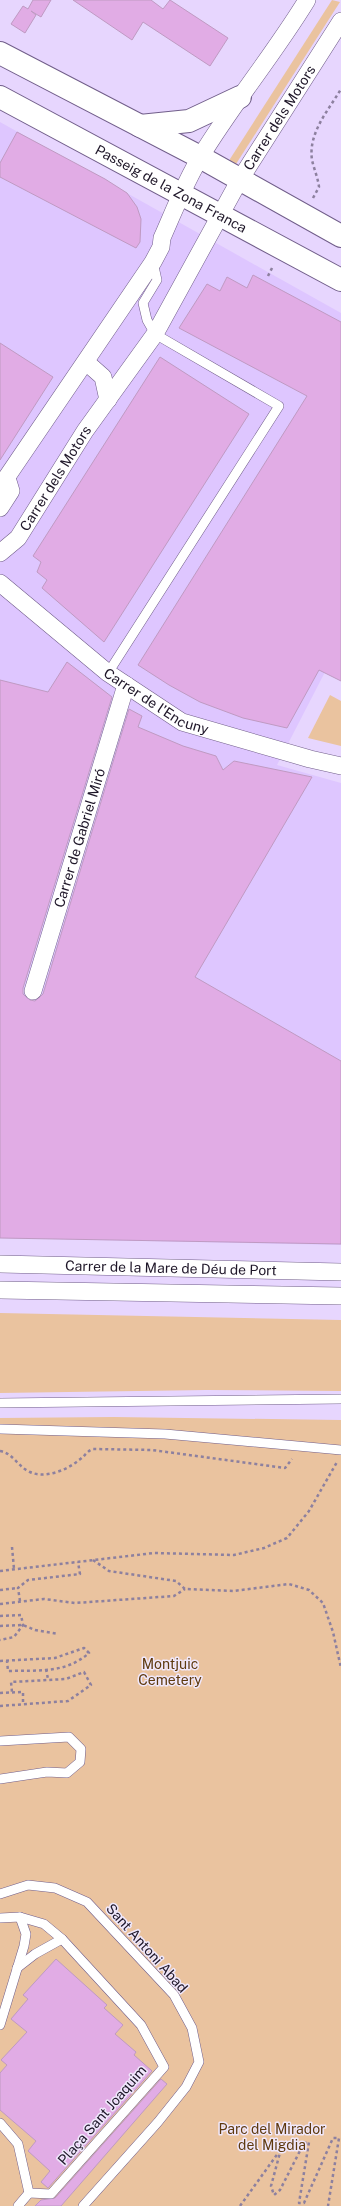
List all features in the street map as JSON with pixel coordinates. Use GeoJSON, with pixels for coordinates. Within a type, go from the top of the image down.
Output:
{"type":"FeatureCollection","features":[{"type":"Feature","properties":{"kind":"main road"},"geometry":{"type":"LineString","coordinates":[[0,53],[200,157],[239,181],[341,236]]}},
{"type":"Feature","properties":{"kind":"main road","name":"Passeig de la Zona Franca"},"geometry":{"type":"LineString","coordinates":[[0,97],[341,280]]}},
{"type":"Feature","properties":{"kind":"main road"},"geometry":{"type":"LineString","coordinates":[[140,126],[189,121],[240,97]]}},
{"type":"Feature","properties":{"kind":"street"},"geometry":{"type":"LineString","coordinates":[[0,508],[11,491],[3,483],[153,262],[161,247],[162,238],[181,195],[200,157],[240,97],[282,41],[307,0]]}},
{"type":"Feature","properties":{"kind":"street","name":"Carrer dels Motors"},"geometry":{"type":"LineString","coordinates":[[0,553],[18,538],[85,431],[156,334],[182,289],[219,215],[239,181],[341,21]]}},
{"type":"Feature","properties":{"kind":"street"},"geometry":{"type":"LineString","coordinates":[[86,362],[103,377],[108,400]]}},
{"type":"Feature","properties":{"kind":"street","name":"Carrer de l'Encuny"},"geometry":{"type":"LineString","coordinates":[[0,583],[108,673],[182,722],[310,759],[341,766]]}},
{"type":"Feature","properties":{"kind":"street","name":"Carrer de Gabriel Miró"},"geometry":{"type":"LineString","coordinates":[[33,991],[126,685]]}},
{"type":"Feature","properties":{"kind":"street","name":"Carrer de la Mare de Déu de Port"},"geometry":{"type":"LineString","coordinates":[[0,1264],[341,1272]]}},
{"type":"Feature","properties":{"kind":"street","name":"Carrer de la Mare de Déu de Port"},"geometry":{"type":"LineString","coordinates":[[0,1290],[341,1296]]}},
{"type":"Feature","properties":{"kind":"lane"},"geometry":{"type":"LineString","coordinates":[[108,673],[279,406],[156,334],[147,320],[143,303],[157,280],[153,262]]}},
{"type":"Feature","properties":{"kind":"lane"},"geometry":{"type":"LineString","coordinates":[[0,1403],[270,1398],[341,1399]]}},
{"type":"Feature","properties":{"kind":"lane"},"geometry":{"type":"LineString","coordinates":[[0,1429],[164,1434],[341,1450]]}},
{"type":"Feature","properties":{"kind":"lane"},"geometry":{"type":"LineString","coordinates":[[0,1742],[69,1738],[81,1749],[81,1757],[80,1762],[67,1772],[47,1772],[0,1779]]}},
{"type":"Feature","properties":{"kind":"lane","name":"Sant Antoni Abad"},"geometry":{"type":"LineString","coordinates":[[0,1894],[28,1885],[55,1888],[87,1902],[174,1995],[192,2028],[198,2062],[186,2087],[158,2122],[83,2206]]}},
{"type":"Feature","properties":{"kind":"lane"},"geometry":{"type":"LineString","coordinates":[[0,2025],[26,1934],[20,1917]]}},
{"type":"Feature","properties":{"kind":"lane","name":"Plaça Sant Joaquim"},"geometry":{"type":"LineString","coordinates":[[0,1918],[20,1917],[44,1924],[62,1939],[140,2025],[164,2066],[51,2194],[29,2193]]}},
{"type":"Feature","properties":{"kind":"lane"},"geometry":{"type":"LineString","coordinates":[[17,1968],[35,1954],[62,1939]]}},
{"type":"Feature","properties":{"kind":"lane"},"geometry":{"type":"LineString","coordinates":[[0,2123],[18,2144],[29,2193],[18,2206]]}},
{"type":"Feature","properties":{"kind":"path"},"geometry":{"type":"LineString","coordinates":[[315,196],[319,187],[312,161],[311,145],[317,128],[341,89]]}},
{"type":"Feature","properties":{"kind":"path"},"geometry":{"type":"LineString","coordinates":[[268,276],[274,265]]}},
{"type":"Feature","properties":{"kind":"path"},"geometry":{"type":"LineString","coordinates":[[0,1451],[8,1452],[19,1466],[31,1473],[49,1474],[66,1469],[80,1460],[88,1450],[93,1449],[152,1450],[285,1468],[289,1464],[296,1446]]}},
{"type":"Feature","properties":{"kind":"path"},"geometry":{"type":"LineString","coordinates":[[0,1571],[154,1553],[234,1556],[264,1548],[287,1538],[309,1511],[335,1466],[341,1450]]}},
{"type":"Feature","properties":{"kind":"path"},"geometry":{"type":"LineString","coordinates":[[12,1547],[14,1569]]}},
{"type":"Feature","properties":{"kind":"path"},"geometry":{"type":"LineString","coordinates":[[93,1560],[109,1571],[176,1581],[185,1589]]}},
{"type":"Feature","properties":{"kind":"path"},"geometry":{"type":"LineString","coordinates":[[0,1590],[18,1588],[28,1580],[80,1574],[78,1562]]}},
{"type":"Feature","properties":{"kind":"path"},"geometry":{"type":"LineString","coordinates":[[0,1604],[44,1599],[75,1603],[174,1596],[185,1589],[233,1591],[289,1584],[308,1590],[323,1603],[333,1632],[341,1668]]}},
{"type":"Feature","properties":{"kind":"path"},"geometry":{"type":"LineString","coordinates":[[18,1588],[20,1601]]}},
{"type":"Feature","properties":{"kind":"path"},"geometry":{"type":"LineString","coordinates":[[0,1616],[22,1615],[23,1625],[14,1638],[0,1640]]}},
{"type":"Feature","properties":{"kind":"path"},"geometry":{"type":"LineString","coordinates":[[0,1626],[23,1625],[35,1630],[58,1634]]}},
{"type":"Feature","properties":{"kind":"path"},"geometry":{"type":"LineString","coordinates":[[0,1661],[54,1658],[84,1648],[89,1653],[78,1663],[61,1669],[8,1671],[7,1661]]}},
{"type":"Feature","properties":{"kind":"path"},"geometry":{"type":"LineString","coordinates":[[46,1669],[48,1678]]}},
{"type":"Feature","properties":{"kind":"path"},"geometry":{"type":"LineString","coordinates":[[0,1706],[68,1701],[91,1685],[84,1672],[66,1679],[48,1678],[11,1682],[12,1692]]}},
{"type":"Feature","properties":{"kind":"path"},"geometry":{"type":"LineString","coordinates":[[0,1693],[22,1692],[23,1705]]}},
{"type":"Feature","properties":{"kind":"path"},"geometry":{"type":"LineString","coordinates":[[240,2206],[282,2148],[271,2186],[274,2195],[280,2190],[304,2143],[309,2142],[299,2203],[304,2203],[333,2138],[339,2138],[328,2206]]}},
{"type":"Feature","properties":{"kind":"shaded area"},"geometry":{"type":"Polygon","coordinates":[[[0,122],[341,313],[341,641],[277,765],[341,783],[341,1245],[0,1238],[0,122]]]}},
{"type":"Feature","properties":{"kind":"green space"},"geometry":{"type":"Polygon","coordinates":[[[332,0],[340,2],[236,164],[230,163],[230,159],[332,0]]]}},
{"type":"Feature","properties":{"kind":"green space"},"geometry":{"type":"Polygon","coordinates":[[[330,695],[341,701],[341,746],[308,738],[330,695]]]}},
{"type":"Feature","properties":{"kind":"green space"},"geometry":{"type":"Polygon","coordinates":[[[0,1313],[341,1320],[341,1391],[206,1390],[0,1393],[0,1313]]]}},
{"type":"Feature","properties":{"kind":"green space","name":"Montjuic Cemetery"},"geometry":{"type":"Polygon","coordinates":[[[114,1417],[341,1420],[341,2206],[0,2206],[0,1418],[114,1417]]]}},
{"type":"Feature","properties":{"kind":"building"},"geometry":{"type":"Polygon","coordinates":[[[33,0],[51,0],[41,17],[31,11],[36,15],[25,33],[11,24],[23,6],[28,9],[33,0]]]}},
{"type":"Feature","properties":{"kind":"building"},"geometry":{"type":"Polygon","coordinates":[[[73,0],[151,0],[163,9],[170,0],[228,38],[210,66],[143,22],[132,40],[73,0]]]}},
{"type":"Feature","properties":{"kind":"building"},"geometry":{"type":"Polygon","coordinates":[[[17,132],[105,179],[127,193],[137,207],[141,219],[140,242],[136,248],[0,177],[0,163],[17,132]]]}},
{"type":"Feature","properties":{"kind":"building"},"geometry":{"type":"Polygon","coordinates":[[[253,275],[341,322],[341,681],[319,670],[287,728],[243,718],[200,702],[169,685],[138,665],[307,396],[179,328],[207,284],[220,291],[227,277],[247,288],[253,275]]]}},
{"type":"Feature","properties":{"kind":"building"},"geometry":{"type":"Polygon","coordinates":[[[0,343],[53,377],[0,460],[0,343]]]}},
{"type":"Feature","properties":{"kind":"building"},"geometry":{"type":"Polygon","coordinates":[[[160,357],[249,414],[104,642],[42,588],[47,580],[37,572],[41,562],[33,556],[160,357]]]}},
{"type":"Feature","properties":{"kind":"building"},"geometry":{"type":"Polygon","coordinates":[[[67,662],[112,697],[23,988],[23,994],[30,1000],[35,1001],[43,994],[129,709],[142,716],[138,727],[183,746],[216,756],[223,770],[234,761],[312,777],[195,977],[341,1061],[341,1244],[0,1238],[0,680],[48,692],[67,662]]]}},
{"type":"Feature","properties":{"kind":"building"},"geometry":{"type":"Polygon","coordinates":[[[56,1959],[107,2005],[104,2008],[123,2025],[115,2034],[136,2052],[134,2055],[152,2071],[48,2188],[41,2182],[50,2171],[28,2151],[36,2141],[0,2110],[0,2073],[7,2065],[1,2060],[27,2032],[11,2019],[28,1999],[23,1995],[56,1959]]]}},
{"type":"Feature","properties":{"kind":"building"},"geometry":{"type":"Polygon","coordinates":[[[161,2079],[167,2084],[61,2206],[35,2206],[41,2200],[55,2198],[161,2079]]]}},
{"type":"Feature","properties":{"kind":"park label","name":"Parc del Mirador del Migdia"},"geometry":{"type":"Point","coordinates":[272,2138]}}]}
